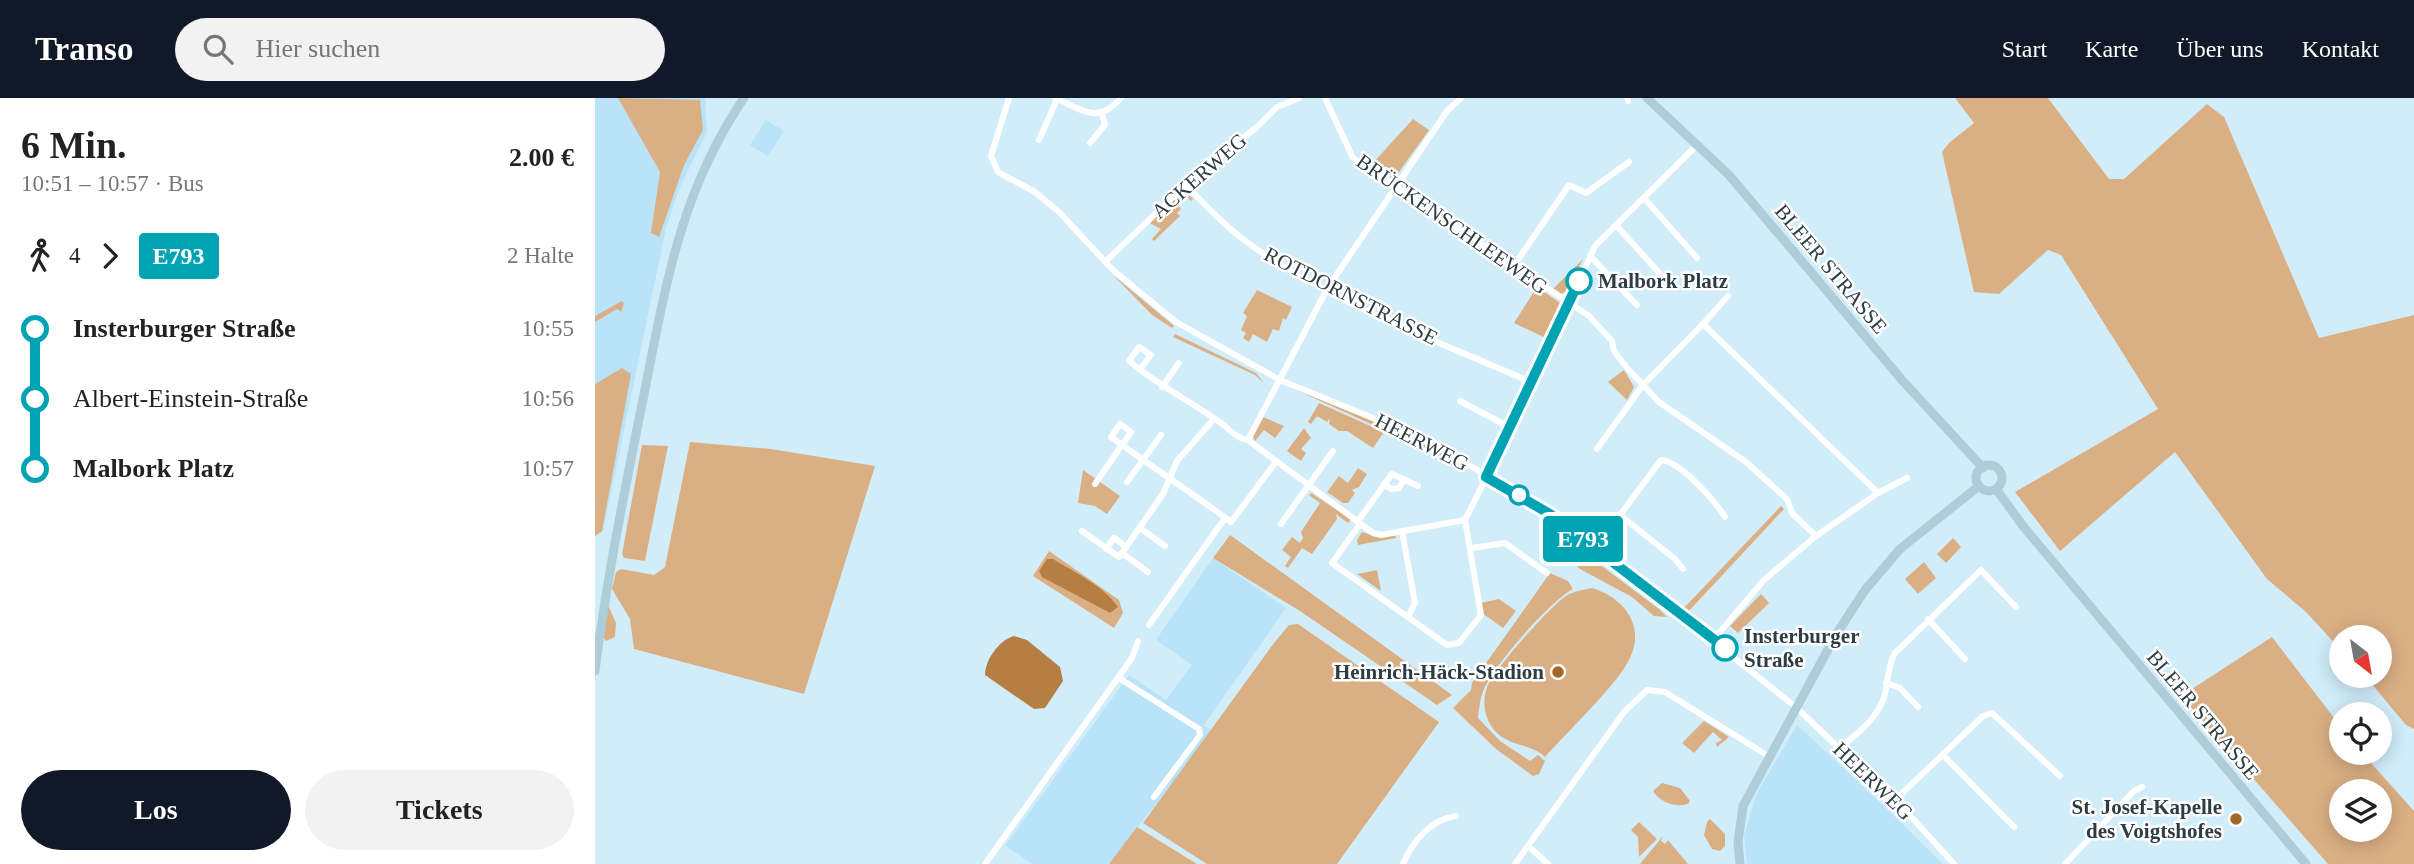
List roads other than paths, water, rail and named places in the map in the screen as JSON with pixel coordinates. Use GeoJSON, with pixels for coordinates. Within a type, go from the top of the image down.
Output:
{"type":"FeatureCollection","features":[{"type":"Feature","properties":{"kind":"street"},"geometry":{"type":"LineString","coordinates":[[595,671],[611,563],[675,243],[709,156],[744,98]]}},
{"type":"Feature","properties":{"kind":"street","name":"HEERWEG"},"geometry":{"type":"LineString","coordinates":[[1009,98],[991,156],[994,167],[1035,192],[1059,212],[1105,262],[1176,322],[1280,380],[1408,432],[1550,514],[1714,639],[1797,708],[1894,801],[1954,864]]}},
{"type":"Feature","properties":{"kind":"street"},"geometry":{"type":"LineString","coordinates":[[1039,140],[1056,98],[1092,114],[1102,113],[1121,98]]}},
{"type":"Feature","properties":{"kind":"street"},"geometry":{"type":"LineString","coordinates":[[1272,98],[1277,107]]}},
{"type":"Feature","properties":{"kind":"street","name":"ACKERWEG"},"geometry":{"type":"LineString","coordinates":[[1105,262],[1185,184],[1257,127],[1277,107],[1299,98]]}},
{"type":"Feature","properties":{"kind":"street","name":"BRÜCKENSCHLEEWEG"},"geometry":{"type":"LineString","coordinates":[[1325,98],[1353,158],[1589,316],[1612,341],[1614,351],[1643,385],[1653,392],[1659,402],[1746,462],[1787,499],[1792,513],[1816,536]]}},
{"type":"Feature","properties":{"kind":"street"},"geometry":{"type":"LineString","coordinates":[[1248,440],[1327,289],[1447,111],[1461,98]]}},
{"type":"Feature","properties":{"kind":"street","name":"BLEER STRASSE"},"geometry":{"type":"LineString","coordinates":[[1647,98],[1698,144],[1756,206],[1902,380],[1983,468]]}},
{"type":"Feature","properties":{"kind":"street"},"geometry":{"type":"LineString","coordinates":[[1090,143],[1105,125],[1102,113]]}},
{"type":"Feature","properties":{"kind":"street"},"geometry":{"type":"LineString","coordinates":[[1418,486],[1392,474],[1332,563],[1447,645],[1459,643],[1481,615],[1472,548],[1465,520],[1533,383],[1590,256],[1595,246],[1698,144]]}},
{"type":"Feature","properties":{"kind":"street"},"geometry":{"type":"LineString","coordinates":[[1513,267],[1569,185],[1586,193],[1629,162]]}},
{"type":"Feature","properties":{"kind":"street","name":"ROTDORNSTRASSE"},"geometry":{"type":"LineString","coordinates":[[1185,184],[1243,239],[1327,289],[1533,383]]}},
{"type":"Feature","properties":{"kind":"street"},"geometry":{"type":"LineString","coordinates":[[1644,198],[1697,258]]}},
{"type":"Feature","properties":{"kind":"street"},"geometry":{"type":"LineString","coordinates":[[1616,225],[1670,285]]}},
{"type":"Feature","properties":{"kind":"street"},"geometry":{"type":"LineString","coordinates":[[1590,256],[1637,306]]}},
{"type":"Feature","properties":{"kind":"street"},"geometry":{"type":"LineString","coordinates":[[1597,449],[1643,385],[1728,296]]}},
{"type":"Feature","properties":{"kind":"street"},"geometry":{"type":"LineString","coordinates":[[1703,324],[1878,493]]}},
{"type":"Feature","properties":{"kind":"street"},"geometry":{"type":"LineString","coordinates":[[1162,387],[1179,363]]}},
{"type":"Feature","properties":{"kind":"street"},"geometry":{"type":"LineString","coordinates":[[1140,369],[1162,387],[1221,423],[1232,434],[1248,440],[1275,463],[1310,484],[1311,488],[1359,523],[1381,535],[1465,520]]}},
{"type":"Feature","properties":{"kind":"street"},"geometry":{"type":"LineString","coordinates":[[1461,401],[1511,428]]}},
{"type":"Feature","properties":{"kind":"street"},"geometry":{"type":"LineString","coordinates":[[1081,531],[1119,557],[1163,494],[1168,477],[1190,444],[1214,419]]}},
{"type":"Feature","properties":{"kind":"street"},"geometry":{"type":"LineString","coordinates":[[1127,482],[1161,435]]}},
{"type":"Feature","properties":{"kind":"street"},"geometry":{"type":"LineString","coordinates":[[1095,484],[1122,444],[1228,520]]}},
{"type":"Feature","properties":{"kind":"street"},"geometry":{"type":"LineString","coordinates":[[1281,524],[1333,451]]}},
{"type":"Feature","properties":{"kind":"street"},"geometry":{"type":"LineString","coordinates":[[1600,551],[1620,515],[1661,460],[1674,464],[1717,504],[1725,517]]}},
{"type":"Feature","properties":{"kind":"street"},"geometry":{"type":"LineString","coordinates":[[1149,625],[1228,520],[1275,463]]}},
{"type":"Feature","properties":{"kind":"street"},"geometry":{"type":"LineString","coordinates":[[1993,466],[2001,473],[2001,484],[1996,489],[1987,491],[1979,486],[1977,477],[1983,468],[1993,466]]}},
{"type":"Feature","properties":{"kind":"street"},"geometry":{"type":"LineString","coordinates":[[1714,639],[1764,580],[1816,536],[1878,493],[1907,478]]}},
{"type":"Feature","properties":{"kind":"street"},"geometry":{"type":"LineString","coordinates":[[1384,484],[1391,489],[1399,488],[1404,480]]}},
{"type":"Feature","properties":{"kind":"street"},"geometry":{"type":"LineString","coordinates":[[1741,864],[1738,842],[1743,806],[1852,609],[1883,568],[1909,542],[1979,486]]}},
{"type":"Feature","properties":{"kind":"street","name":"BLEER STRASSE"},"geometry":{"type":"LineString","coordinates":[[1996,489],[2023,526],[2306,864]]}},
{"type":"Feature","properties":{"kind":"street"},"geometry":{"type":"LineString","coordinates":[[1620,515],[1675,559],[1683,569]]}},
{"type":"Feature","properties":{"kind":"street"},"geometry":{"type":"LineString","coordinates":[[1140,528],[1165,546]]}},
{"type":"Feature","properties":{"kind":"street"},"geometry":{"type":"LineString","coordinates":[[1402,531],[1415,603],[1408,617]]}},
{"type":"Feature","properties":{"kind":"street"},"geometry":{"type":"LineString","coordinates":[[1106,549],[1114,538],[1148,572]]}},
{"type":"Feature","properties":{"kind":"street"},"geometry":{"type":"LineString","coordinates":[[1472,548],[1505,543],[1547,573]]}},
{"type":"Feature","properties":{"kind":"street"},"geometry":{"type":"LineString","coordinates":[[1839,749],[1879,708],[1888,665],[1895,653],[1981,570],[2016,607]]}},
{"type":"Feature","properties":{"kind":"street"},"geometry":{"type":"LineString","coordinates":[[1928,620],[1965,659]]}},
{"type":"Feature","properties":{"kind":"street"},"geometry":{"type":"LineString","coordinates":[[985,864],[1119,678],[1132,659],[1138,641]]}},
{"type":"Feature","properties":{"kind":"street"},"geometry":{"type":"LineString","coordinates":[[1119,678],[1199,729],[1200,735],[1154,797]]}},
{"type":"Feature","properties":{"kind":"street"},"geometry":{"type":"LineString","coordinates":[[1886,683],[1900,688],[1918,707]]}},
{"type":"Feature","properties":{"kind":"street"},"geometry":{"type":"LineString","coordinates":[[1515,864],[1624,712],[1647,690],[1655,689],[1674,696],[1770,757]]}},
{"type":"Feature","properties":{"kind":"street"},"geometry":{"type":"LineString","coordinates":[[1894,801],[1983,716],[1993,713],[2060,776]]}},
{"type":"Feature","properties":{"kind":"street"},"geometry":{"type":"LineString","coordinates":[[1943,755],[2014,827]]}},
{"type":"Feature","properties":{"kind":"street"},"geometry":{"type":"LineString","coordinates":[[2065,864],[2134,791],[2142,787]]}},
{"type":"Feature","properties":{"kind":"street"},"geometry":{"type":"LineString","coordinates":[[1403,864],[1413,846],[1440,818],[1456,816]]}},
{"type":"Feature","properties":{"kind":"street"},"geometry":{"type":"LineString","coordinates":[[1528,846],[1548,864]]}},
{"type":"Feature","properties":{"kind":"place","name":"Malbork Platz"},"geometry":{"type":"Point","coordinates":[1579,281]}},
{"type":"Feature","properties":{"kind":"place","name":"Insterburger Straße"},"geometry":{"type":"Point","coordinates":[1725,648]}},
{"type":"Feature","properties":{"kind":"place","name":"Heinrich-Häck-Stadion"},"geometry":{"type":"Point","coordinates":[1558,672]}},
{"type":"Feature","properties":{"kind":"place","name":"St. Josef-Kapelle des Voigtshofes"},"geometry":{"type":"Point","coordinates":[2236,819]}}]}
